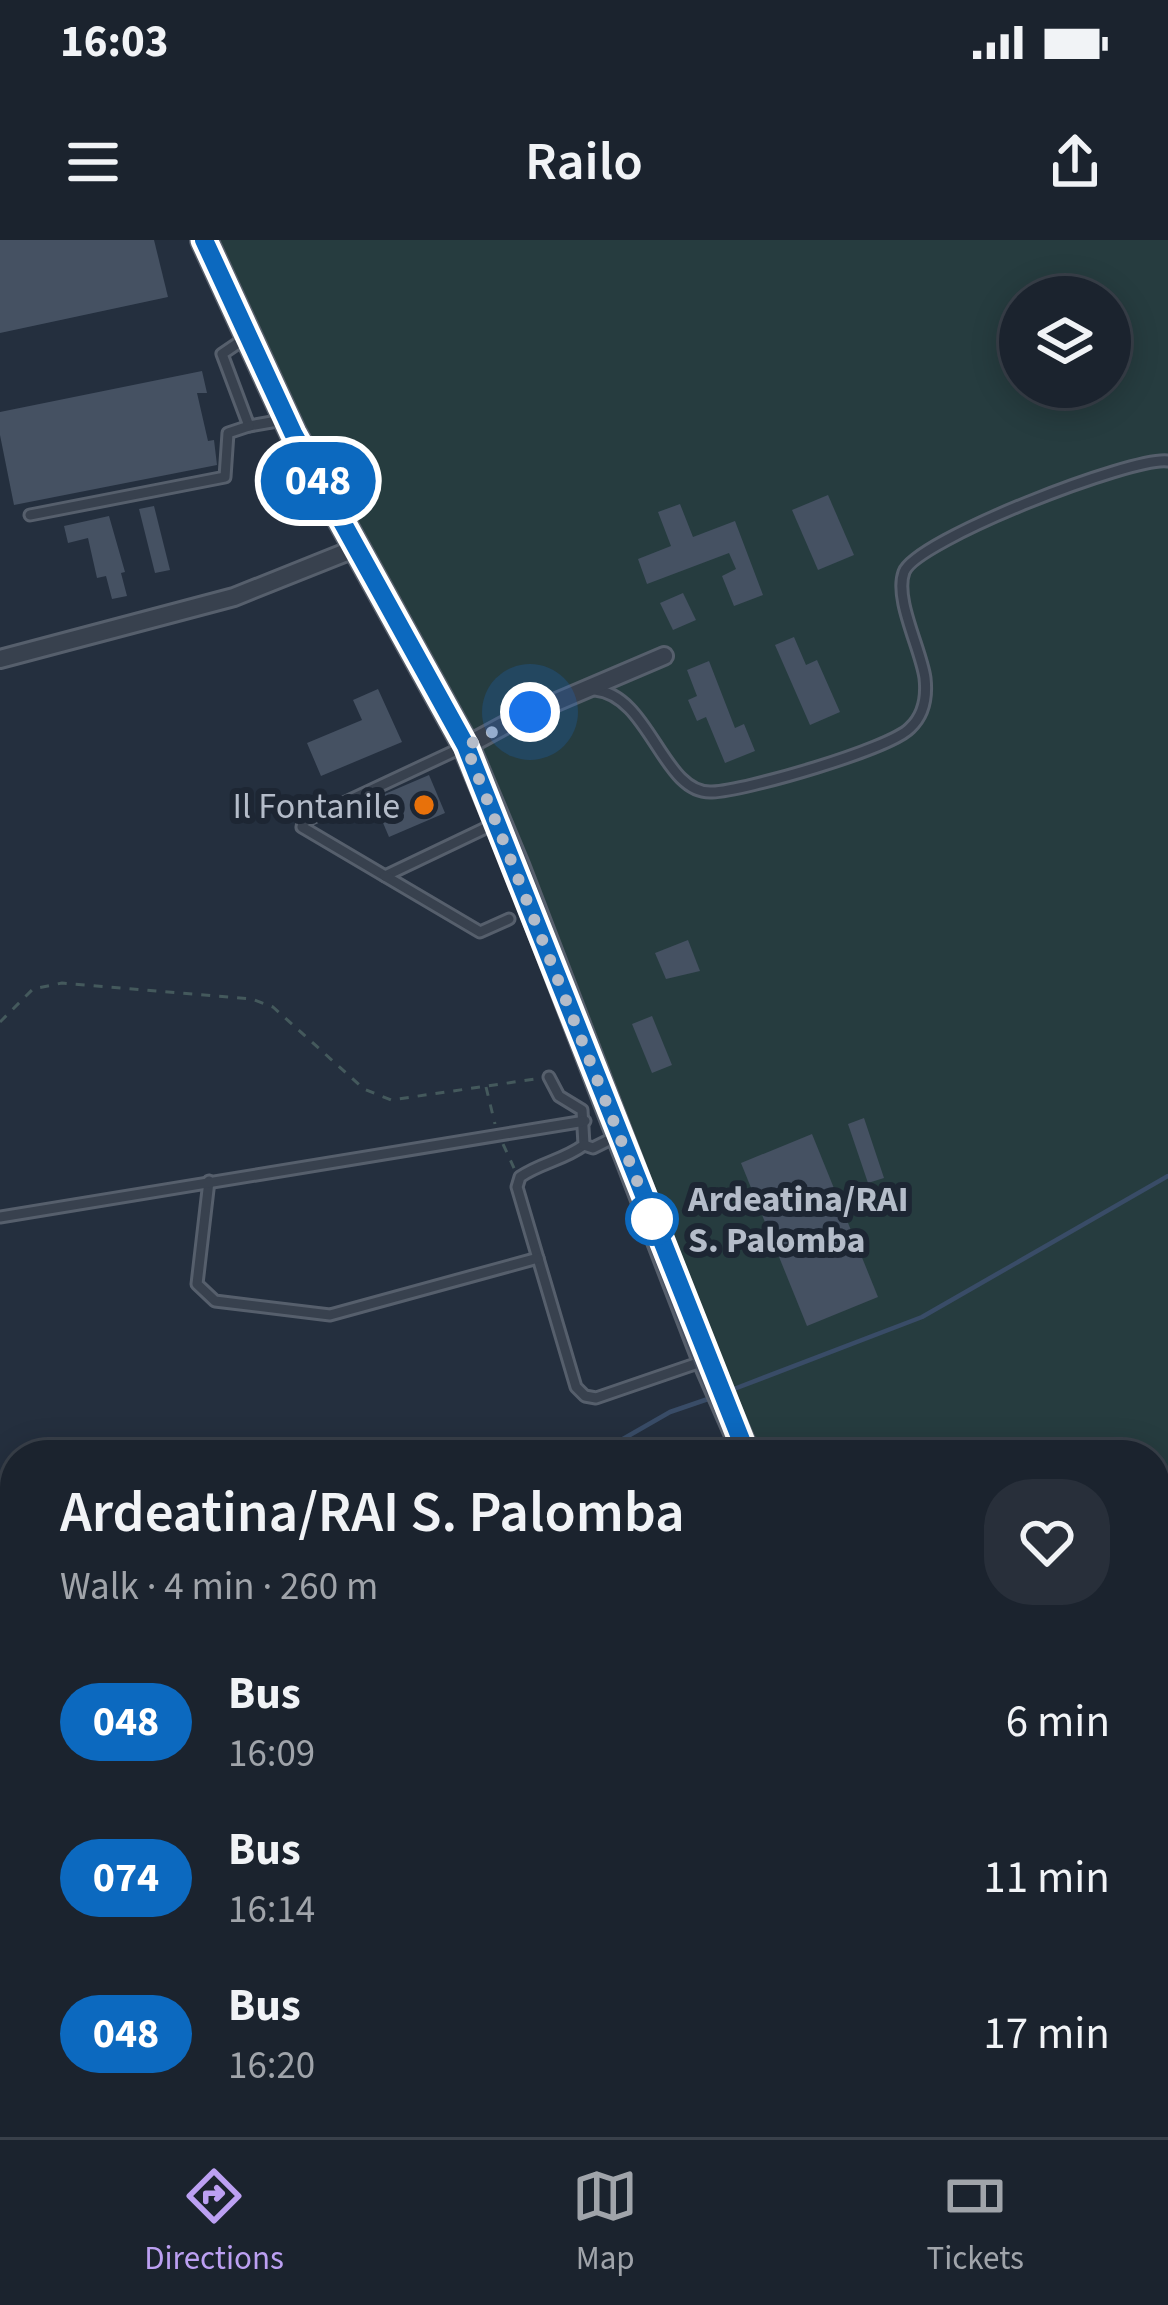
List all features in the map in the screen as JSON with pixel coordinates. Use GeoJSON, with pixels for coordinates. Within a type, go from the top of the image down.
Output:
{"type":"FeatureCollection","features":[{"type":"Feature","properties":{"kind":"main road"},"geometry":{"type":"LineString","coordinates":[[204,240],[286,419],[466,746],[741,1440]]}},
{"type":"Feature","properties":{"kind":"street"},"geometry":{"type":"LineString","coordinates":[[0,659],[234,597],[354,548]]}},
{"type":"Feature","properties":{"kind":"street"},"geometry":{"type":"LineString","coordinates":[[466,746],[514,720],[664,656]]}},
{"type":"Feature","properties":{"kind":"lane"},"geometry":{"type":"LineString","coordinates":[[248,336],[222,354],[249,426]]}},
{"type":"Feature","properties":{"kind":"lane"},"geometry":{"type":"LineString","coordinates":[[30,515],[225,477],[230,460],[228,433],[286,419]]}},
{"type":"Feature","properties":{"kind":"lane"},"geometry":{"type":"LineString","coordinates":[[585,690],[607,692],[619,699],[686,784],[698,791],[760,782],[885,744],[911,728],[924,704],[925,676],[902,584],[911,561],[951,536],[1049,495],[1138,463],[1168,461]]}},
{"type":"Feature","properties":{"kind":"lane"},"geometry":{"type":"LineString","coordinates":[[466,746],[303,822],[302,827],[480,932],[509,919]]}},
{"type":"Feature","properties":{"kind":"lane"},"geometry":{"type":"LineString","coordinates":[[385,876],[498,822]]}},
{"type":"Feature","properties":{"kind":"lane"},"geometry":{"type":"LineString","coordinates":[[550,1077],[559,1096],[582,1110],[584,1145],[520,1177],[520,1198],[577,1387],[585,1396],[596,1398],[706,1360]]}},
{"type":"Feature","properties":{"kind":"lane"},"geometry":{"type":"LineString","coordinates":[[0,1217],[585,1121]]}},
{"type":"Feature","properties":{"kind":"lane"},"geometry":{"type":"LineString","coordinates":[[584,1145],[592,1148],[620,1135]]}},
{"type":"Feature","properties":{"kind":"lane"},"geometry":{"type":"LineString","coordinates":[[208,1181],[197,1284],[215,1300],[330,1316],[538,1258]]}},
{"type":"Feature","properties":{"kind":"path"},"geometry":{"type":"LineString","coordinates":[[0,1022],[33,989],[62,983],[252,999],[273,1007],[377,1096],[391,1100],[550,1077]]}},
{"type":"Feature","properties":{"kind":"green space"},"geometry":{"type":"Polygon","coordinates":[[[204,240],[1168,240],[1168,1440],[742,1440],[498,822],[204,240]]]}},
{"type":"Feature","properties":{"kind":"building"},"geometry":{"type":"Polygon","coordinates":[[[0,240],[154,240],[168,297],[0,333],[0,240]]]}},
{"type":"Feature","properties":{"kind":"building"},"geometry":{"type":"Polygon","coordinates":[[[202,371],[207,393],[197,393],[208,441],[214,440],[217,465],[14,505],[0,412],[202,371]]]}},
{"type":"Feature","properties":{"kind":"building"},"geometry":{"type":"Polygon","coordinates":[[[828,495],[854,555],[818,570],[792,510],[828,495]]]}},
{"type":"Feature","properties":{"kind":"building"},"geometry":{"type":"Polygon","coordinates":[[[680,504],[693,537],[735,521],[763,595],[734,606],[722,576],[736,569],[729,553],[647,584],[638,559],[671,546],[658,512],[680,504]]]}},
{"type":"Feature","properties":{"kind":"building"},"geometry":{"type":"Polygon","coordinates":[[[154,506],[170,570],[155,573],[139,509],[154,506]]]}},
{"type":"Feature","properties":{"kind":"building"},"geometry":{"type":"Polygon","coordinates":[[[109,516],[127,596],[112,599],[106,576],[97,578],[88,538],[68,543],[64,526],[109,516]]]}},
{"type":"Feature","properties":{"kind":"building"},"geometry":{"type":"Polygon","coordinates":[[[683,593],[696,620],[673,630],[660,603],[683,593]]]}},
{"type":"Feature","properties":{"kind":"building"},"geometry":{"type":"Polygon","coordinates":[[[794,637],[806,665],[817,660],[840,712],[810,725],[775,645],[794,637]]]}},
{"type":"Feature","properties":{"kind":"building"},"geometry":{"type":"Polygon","coordinates":[[[709,661],[735,728],[744,724],[755,751],[725,763],[706,717],[697,721],[688,700],[697,696],[687,670],[709,661]]]}},
{"type":"Feature","properties":{"kind":"building"},"geometry":{"type":"Polygon","coordinates":[[[378,689],[402,742],[321,776],[307,743],[362,720],[353,700],[378,689]]]}},
{"type":"Feature","properties":{"kind":"building"},"geometry":{"type":"Polygon","coordinates":[[[429,775],[445,813],[389,837],[373,799],[429,775]]]}},
{"type":"Feature","properties":{"kind":"building"},"geometry":{"type":"Polygon","coordinates":[[[688,940],[700,971],[666,979],[655,953],[688,940]]]}},
{"type":"Feature","properties":{"kind":"building"},"geometry":{"type":"Polygon","coordinates":[[[652,1016],[672,1065],[652,1073],[632,1024],[652,1016]]]}},
{"type":"Feature","properties":{"kind":"building"},"geometry":{"type":"Polygon","coordinates":[[[864,1118],[884,1178],[868,1183],[848,1124],[864,1118]]]}},
{"type":"Feature","properties":{"kind":"building"},"geometry":{"type":"Polygon","coordinates":[[[812,1134],[878,1297],[807,1326],[741,1163],[812,1134]]]}},
{"type":"Feature","properties":{"kind":"waterway"},"geometry":{"type":"LineString","coordinates":[[734,1389],[922,1317],[1168,1176]]}},
{"type":"Feature","properties":{"kind":"waterway"},"geometry":{"type":"LineString","coordinates":[[621,1440],[670,1412],[708,1399]]}},
{"type":"Feature","properties":{"kind":"bus line","name":"048"},"geometry":{"type":"LineString","coordinates":[[204,240],[293,433],[466,746],[741,1440]]}},
{"type":"Feature","properties":{"kind":"place","name":"Il Fontanile"},"geometry":{"type":"Point","coordinates":[424,805]}},
{"type":"Feature","properties":{"kind":"place","name":"Ardeatina/RAI S. Palomba"},"geometry":{"type":"Point","coordinates":[652,1219]}},
{"type":"Feature","properties":{"kind":"route"},"geometry":{"type":"LineString","coordinates":[[530,712],[466,746],[652,1219]]}}]}
